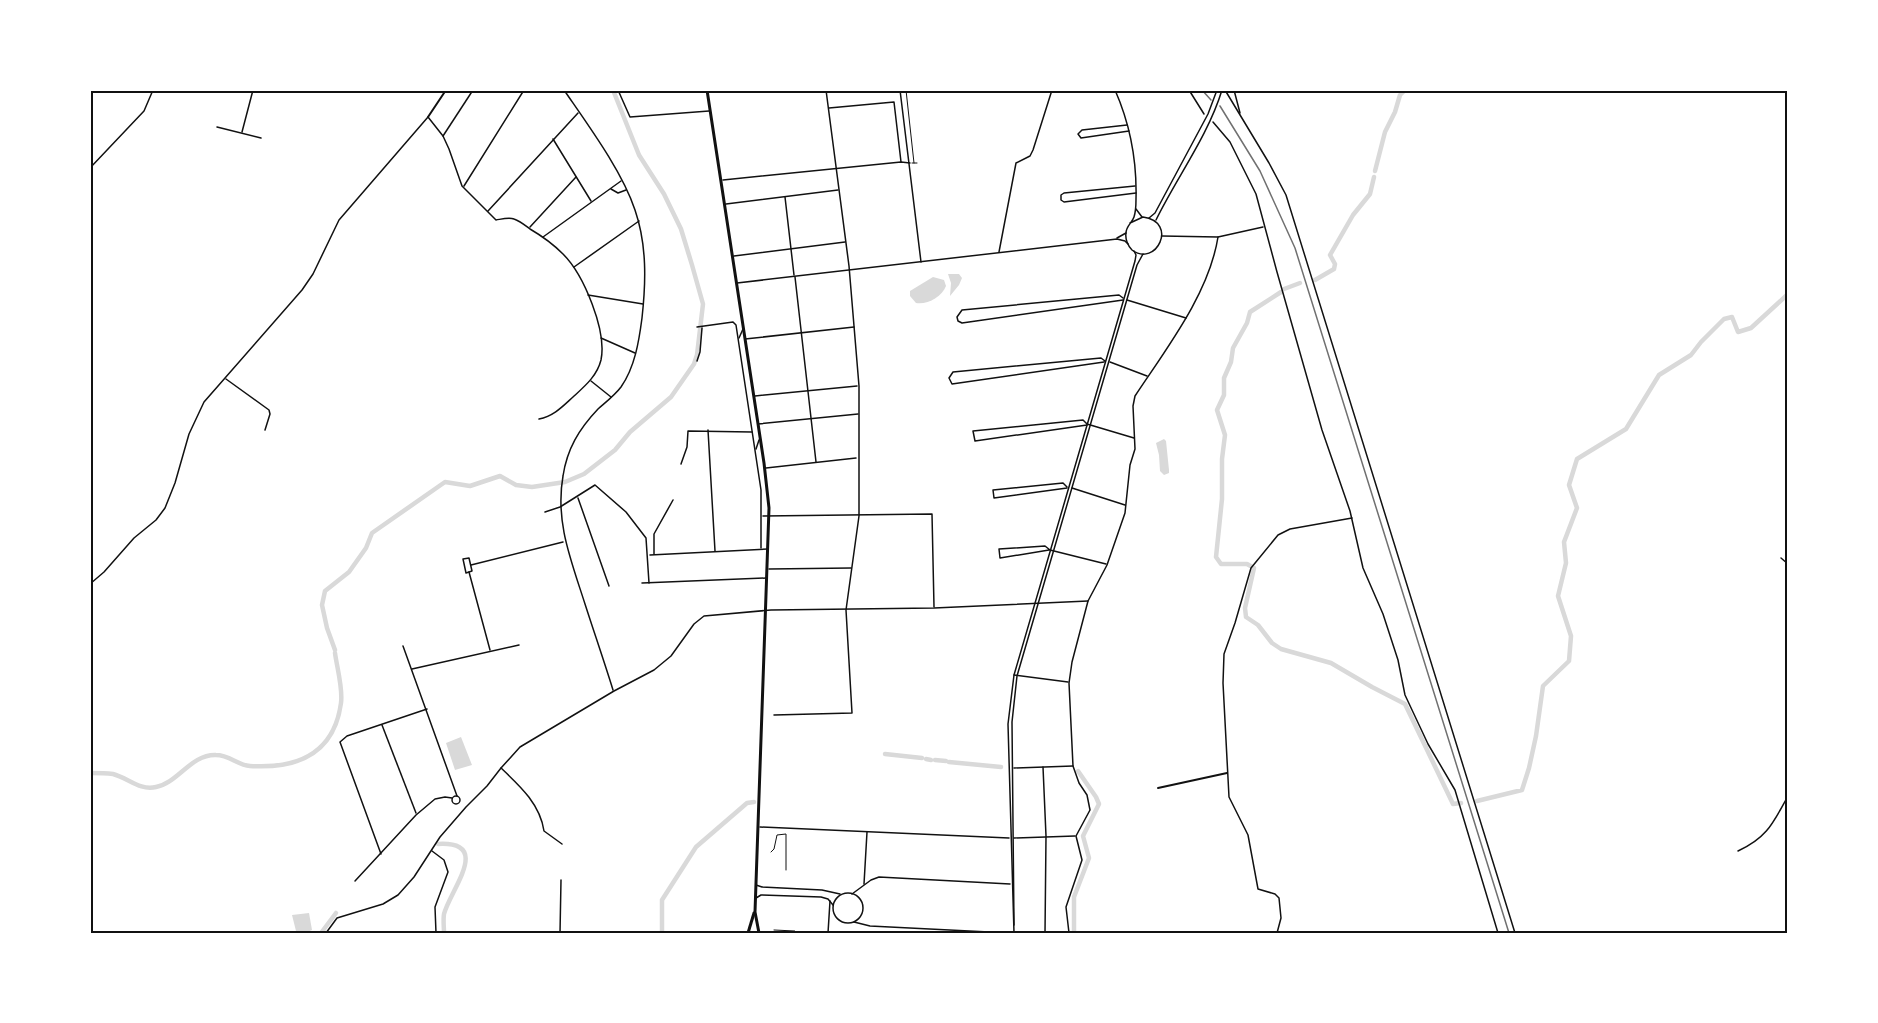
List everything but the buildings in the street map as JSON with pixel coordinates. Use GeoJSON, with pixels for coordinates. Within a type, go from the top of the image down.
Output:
{"type":"FeatureCollection","features":[{"type":"Feature","properties":{"kind":"main road"},"geometry":{"type":"LineString","coordinates":[[706,90],[744,327],[765,469],[769,516],[755,899],[759,933]]}},
{"type":"Feature","properties":{"kind":"main road"},"geometry":{"type":"LineString","coordinates":[[748,933],[755,912]]}},
{"type":"Feature","properties":{"kind":"street"},"geometry":{"type":"LineString","coordinates":[[90,168],[144,111],[153,90]]}},
{"type":"Feature","properties":{"kind":"street"},"geometry":{"type":"LineString","coordinates":[[242,132],[253,90]]}},
{"type":"Feature","properties":{"kind":"street"},"geometry":{"type":"LineString","coordinates":[[90,584],[104,572],[134,538],[156,520],[165,508],[204,402],[302,290],[313,274],[339,220],[428,117],[446,90]]}},
{"type":"Feature","properties":{"kind":"street"},"geometry":{"type":"LineString","coordinates":[[443,136],[473,90]]}},
{"type":"Feature","properties":{"kind":"street"},"geometry":{"type":"LineString","coordinates":[[463,187],[524,90]]}},
{"type":"Feature","properties":{"kind":"street"},"geometry":{"type":"LineString","coordinates":[[564,90],[622,180],[639,221],[643,245],[645,281],[636,353],[621,387],[587,421],[576,436],[568,452],[562,480],[561,507],[564,542],[614,691]]}},
{"type":"Feature","properties":{"kind":"street"},"geometry":{"type":"LineString","coordinates":[[618,90],[630,117],[710,111]]}},
{"type":"Feature","properties":{"kind":"street"},"geometry":{"type":"LineString","coordinates":[[774,715],[852,713],[846,610],[859,516],[859,386],[846,242],[826,90]]}},
{"type":"Feature","properties":{"kind":"street"},"geometry":{"type":"LineString","coordinates":[[900,90],[921,262]]}},
{"type":"Feature","properties":{"kind":"street"},"geometry":{"type":"LineString","coordinates":[[999,253],[1016,163],[1030,156],[1033,150],[1052,90]]}},
{"type":"Feature","properties":{"kind":"street"},"geometry":{"type":"LineString","coordinates":[[1115,90],[1128,125],[1136,186],[1136,208],[1126,233],[1128,244]]}},
{"type":"Feature","properties":{"kind":"street"},"geometry":{"type":"LineString","coordinates":[[1189,90],[1204,114]]}},
{"type":"Feature","properties":{"kind":"street"},"geometry":{"type":"LineString","coordinates":[[1149,218],[1158,209],[1203,125],[1217,90]]}},
{"type":"Feature","properties":{"kind":"street"},"geometry":{"type":"LineString","coordinates":[[1224,90],[1286,195],[1515,933]]}},
{"type":"Feature","properties":{"kind":"street"},"geometry":{"type":"LineString","coordinates":[[1156,222],[1224,90]]}},
{"type":"Feature","properties":{"kind":"street"},"geometry":{"type":"LineString","coordinates":[[1234,90],[1241,117]]}},
{"type":"Feature","properties":{"kind":"street"},"geometry":{"type":"LineString","coordinates":[[828,108],[894,102],[901,162]]}},
{"type":"Feature","properties":{"kind":"street"},"geometry":{"type":"LineString","coordinates":[[487,211],[579,112]]}},
{"type":"Feature","properties":{"kind":"street"},"geometry":{"type":"LineString","coordinates":[[428,117],[443,136],[463,187],[496,220],[515,219],[543,237],[564,255],[574,268],[598,319],[602,338],[600,363],[590,381],[549,417],[539,419]]}},
{"type":"Feature","properties":{"kind":"street"},"geometry":{"type":"LineString","coordinates":[[1213,122],[1230,142],[1250,177],[1256,194],[1322,430],[1352,518],[1359,556],[1383,614],[1398,660],[1406,695],[1428,744],[1451,782],[1498,933]]}},
{"type":"Feature","properties":{"kind":"street"},"geometry":{"type":"LineString","coordinates":[[1128,125],[1082,130],[1078,134],[1081,138],[1129,131]]}},
{"type":"Feature","properties":{"kind":"street"},"geometry":{"type":"LineString","coordinates":[[217,127],[261,138]]}},
{"type":"Feature","properties":{"kind":"street"},"geometry":{"type":"LineString","coordinates":[[554,139],[592,202]]}},
{"type":"Feature","properties":{"kind":"street"},"geometry":{"type":"LineString","coordinates":[[721,181],[835,168],[910,163]]}},
{"type":"Feature","properties":{"kind":"street"},"geometry":{"type":"LineString","coordinates":[[529,228],[576,176]]}},
{"type":"Feature","properties":{"kind":"street"},"geometry":{"type":"LineString","coordinates":[[543,237],[622,180]]}},
{"type":"Feature","properties":{"kind":"street"},"geometry":{"type":"LineString","coordinates":[[1136,186],[1064,193],[1061,197],[1064,202],[1136,193]]}},
{"type":"Feature","properties":{"kind":"street"},"geometry":{"type":"LineString","coordinates":[[611,188],[618,193],[626,190]]}},
{"type":"Feature","properties":{"kind":"street"},"geometry":{"type":"LineString","coordinates":[[725,204],[839,190]]}},
{"type":"Feature","properties":{"kind":"street"},"geometry":{"type":"LineString","coordinates":[[785,196],[816,462]]}},
{"type":"Feature","properties":{"kind":"street"},"geometry":{"type":"LineString","coordinates":[[1136,208],[1143,217]]}},
{"type":"Feature","properties":{"kind":"street"},"geometry":{"type":"LineString","coordinates":[[1130,223],[1143,217],[1149,218],[1156,222],[1162,236],[1161,242],[1154,251],[1143,254],[1134,251]]}},
{"type":"Feature","properties":{"kind":"street"},"geometry":{"type":"LineString","coordinates":[[574,268],[639,221]]}},
{"type":"Feature","properties":{"kind":"street"},"geometry":{"type":"LineString","coordinates":[[1162,236],[1218,237],[1264,226]]}},
{"type":"Feature","properties":{"kind":"street"},"geometry":{"type":"LineString","coordinates":[[1117,239],[1126,233]]}},
{"type":"Feature","properties":{"kind":"street"},"geometry":{"type":"LineString","coordinates":[[1069,933],[1066,907],[1082,860],[1076,836],[1090,810],[1087,795],[1079,783],[1074,766],[1069,682],[1072,662],[1089,601],[1107,565],[1120,530],[1130,465],[1136,449],[1133,406],[1135,396],[1186,318],[1214,254],[1218,237]]}},
{"type":"Feature","properties":{"kind":"street"},"geometry":{"type":"LineString","coordinates":[[736,283],[1117,239],[1125,241],[1136,255],[1126,300]]}},
{"type":"Feature","properties":{"kind":"street"},"geometry":{"type":"LineString","coordinates":[[733,256],[846,242]]}},
{"type":"Feature","properties":{"kind":"street"},"geometry":{"type":"LineString","coordinates":[[1016,676],[1107,361],[1138,262],[1143,254]]}},
{"type":"Feature","properties":{"kind":"street"},"geometry":{"type":"LineString","coordinates":[[587,294],[643,304]]}},
{"type":"Feature","properties":{"kind":"street"},"geometry":{"type":"LineString","coordinates":[[1126,300],[962,323],[957,317],[962,310],[1119,295],[1126,300],[1186,318]]}},
{"type":"Feature","properties":{"kind":"street"},"geometry":{"type":"LineString","coordinates":[[1041,303],[1042,310]]}},
{"type":"Feature","properties":{"kind":"street"},"geometry":{"type":"LineString","coordinates":[[697,327],[733,322],[736,326],[753,432],[762,516],[761,548]]}},
{"type":"Feature","properties":{"kind":"street"},"geometry":{"type":"LineString","coordinates":[[697,361],[702,327]]}},
{"type":"Feature","properties":{"kind":"street"},"geometry":{"type":"LineString","coordinates":[[738,339],[744,327]]}},
{"type":"Feature","properties":{"kind":"street"},"geometry":{"type":"LineString","coordinates":[[745,339],[855,327]]}},
{"type":"Feature","properties":{"kind":"street"},"geometry":{"type":"LineString","coordinates":[[602,338],[636,353]]}},
{"type":"Feature","properties":{"kind":"street"},"geometry":{"type":"LineString","coordinates":[[1107,361],[952,384],[949,378],[953,372],[1101,358],[1148,376]]}},
{"type":"Feature","properties":{"kind":"street"},"geometry":{"type":"LineString","coordinates":[[1027,365],[1029,374]]}},
{"type":"Feature","properties":{"kind":"street"},"geometry":{"type":"LineString","coordinates":[[225,378],[268,410],[270,414],[265,430]]}},
{"type":"Feature","properties":{"kind":"street"},"geometry":{"type":"LineString","coordinates":[[590,381],[611,397]]}},
{"type":"Feature","properties":{"kind":"street"},"geometry":{"type":"LineString","coordinates":[[754,396],[859,386]]}},
{"type":"Feature","properties":{"kind":"street"},"geometry":{"type":"LineString","coordinates":[[758,424],[858,414]]}},
{"type":"Feature","properties":{"kind":"street"},"geometry":{"type":"LineString","coordinates":[[1089,425],[975,441],[973,437],[973,431],[1083,420],[1089,425],[1135,439]]}},
{"type":"Feature","properties":{"kind":"street"},"geometry":{"type":"LineString","coordinates":[[1025,427],[1026,435]]}},
{"type":"Feature","properties":{"kind":"street"},"geometry":{"type":"LineString","coordinates":[[708,430],[715,551]]}},
{"type":"Feature","properties":{"kind":"street"},"geometry":{"type":"LineString","coordinates":[[681,464],[687,447],[688,431],[753,432]]}},
{"type":"Feature","properties":{"kind":"street"},"geometry":{"type":"LineString","coordinates":[[755,450],[760,436]]}},
{"type":"Feature","properties":{"kind":"street"},"geometry":{"type":"LineString","coordinates":[[765,469],[858,458]]}},
{"type":"Feature","properties":{"kind":"street"},"geometry":{"type":"LineString","coordinates":[[1070,488],[994,498],[993,490],[1064,483],[1070,488],[1125,506]]}},
{"type":"Feature","properties":{"kind":"street"},"geometry":{"type":"LineString","coordinates":[[545,512],[561,507],[595,485],[626,512],[646,538],[649,555],[649,583]]}},
{"type":"Feature","properties":{"kind":"street"},"geometry":{"type":"LineString","coordinates":[[578,497],[609,585]]}},
{"type":"Feature","properties":{"kind":"street"},"geometry":{"type":"LineString","coordinates":[[654,554],[654,534],[673,500]]}},
{"type":"Feature","properties":{"kind":"street"},"geometry":{"type":"LineString","coordinates":[[762,516],[932,514],[934,608]]}},
{"type":"Feature","properties":{"kind":"street"},"geometry":{"type":"LineString","coordinates":[[1277,933],[1281,918],[1279,898],[1275,894],[1258,889],[1248,836],[1229,797],[1223,682],[1224,654],[1251,568],[1278,535],[1290,530],[1352,518]]}},
{"type":"Feature","properties":{"kind":"street"},"geometry":{"type":"LineString","coordinates":[[471,565],[564,542]]}},
{"type":"Feature","properties":{"kind":"street"},"geometry":{"type":"LineString","coordinates":[[1052,550],[1000,558],[999,549],[1045,546],[1107,565]]}},
{"type":"Feature","properties":{"kind":"street"},"geometry":{"type":"LineString","coordinates":[[649,555],[768,549]]}},
{"type":"Feature","properties":{"kind":"street"},"geometry":{"type":"LineString","coordinates":[[1013,884],[1010,838],[1011,768],[1016,676],[1034,604],[1052,550]]}},
{"type":"Feature","properties":{"kind":"street"},"geometry":{"type":"LineString","coordinates":[[469,572],[466,573],[463,559],[469,558],[472,571],[469,572],[490,651]]}},
{"type":"Feature","properties":{"kind":"street"},"geometry":{"type":"LineString","coordinates":[[1781,558],[1788,564]]}},
{"type":"Feature","properties":{"kind":"street"},"geometry":{"type":"LineString","coordinates":[[767,569],[852,568]]}},
{"type":"Feature","properties":{"kind":"street"},"geometry":{"type":"LineString","coordinates":[[642,583],[767,578]]}},
{"type":"Feature","properties":{"kind":"street"},"geometry":{"type":"LineString","coordinates":[[326,933],[338,918],[383,904],[398,895],[414,877],[440,837],[488,786],[520,747],[654,670],[671,656],[694,624],[704,616],[766,611],[934,608],[1089,601]]}},
{"type":"Feature","properties":{"kind":"street"},"geometry":{"type":"LineString","coordinates":[[412,669],[519,645]]}},
{"type":"Feature","properties":{"kind":"street"},"geometry":{"type":"LineString","coordinates":[[403,646],[459,802],[466,807]]}},
{"type":"Feature","properties":{"kind":"street"},"geometry":{"type":"LineString","coordinates":[[1016,676],[1069,682]]}},
{"type":"Feature","properties":{"kind":"street"},"geometry":{"type":"LineString","coordinates":[[381,854],[340,742],[347,736],[427,708]]}},
{"type":"Feature","properties":{"kind":"street"},"geometry":{"type":"LineString","coordinates":[[382,724],[416,815]]}},
{"type":"Feature","properties":{"kind":"street"},"geometry":{"type":"LineString","coordinates":[[1011,768],[1074,766]]}},
{"type":"Feature","properties":{"kind":"street"},"geometry":{"type":"LineString","coordinates":[[1042,767],[1046,836],[1046,933]]}},
{"type":"Feature","properties":{"kind":"street"},"geometry":{"type":"LineString","coordinates":[[501,768],[528,796],[540,814],[544,831],[562,844]]}},
{"type":"Feature","properties":{"kind":"street"},"geometry":{"type":"LineString","coordinates":[[1011,768],[1014,933]]}},
{"type":"Feature","properties":{"kind":"street"},"geometry":{"type":"LineString","coordinates":[[1158,788],[1227,773]]}},
{"type":"Feature","properties":{"kind":"street"},"geometry":{"type":"LineString","coordinates":[[355,881],[416,815],[435,799],[458,796]]}},
{"type":"Feature","properties":{"kind":"street"},"geometry":{"type":"LineString","coordinates":[[1738,851],[1754,844],[1766,833],[1788,796]]}},
{"type":"Feature","properties":{"kind":"street"},"geometry":{"type":"LineString","coordinates":[[452,798],[454,804],[459,802]]}},
{"type":"Feature","properties":{"kind":"street"},"geometry":{"type":"LineString","coordinates":[[758,826],[1010,838],[1076,836]]}},
{"type":"Feature","properties":{"kind":"street"},"geometry":{"type":"LineString","coordinates":[[864,884],[867,831]]}},
{"type":"Feature","properties":{"kind":"street"},"geometry":{"type":"LineString","coordinates":[[432,850],[444,860],[448,870],[435,908],[436,933]]}},
{"type":"Feature","properties":{"kind":"street"},"geometry":{"type":"LineString","coordinates":[[852,894],[864,884],[885,877],[1013,884]]}},
{"type":"Feature","properties":{"kind":"street"},"geometry":{"type":"LineString","coordinates":[[560,933],[561,880]]}},
{"type":"Feature","properties":{"kind":"street"},"geometry":{"type":"LineString","coordinates":[[756,884],[762,887],[852,894],[857,896],[862,905],[861,915],[854,922]]}},
{"type":"Feature","properties":{"kind":"street"},"geometry":{"type":"LineString","coordinates":[[792,896],[796,889]]}},
{"type":"Feature","properties":{"kind":"street"},"geometry":{"type":"LineString","coordinates":[[796,889],[797,896]]}},
{"type":"Feature","properties":{"kind":"street"},"geometry":{"type":"LineString","coordinates":[[833,905],[837,898],[844,894]]}},
{"type":"Feature","properties":{"kind":"street"},"geometry":{"type":"LineString","coordinates":[[755,899],[761,895],[824,898],[830,900],[834,914],[845,923],[1009,933]]}},
{"type":"Feature","properties":{"kind":"street"},"geometry":{"type":"LineString","coordinates":[[828,933],[830,900]]}},
{"type":"Feature","properties":{"kind":"lane"},"geometry":{"type":"LineString","coordinates":[[906,90],[916,163],[910,163]]}},
{"type":"Feature","properties":{"kind":"lane"},"geometry":{"type":"LineString","coordinates":[[771,852],[774,849],[777,835],[786,834],[786,870]]}},
{"type":"Feature","properties":{"kind":"lane"},"geometry":{"type":"LineString","coordinates":[[774,930],[795,931],[794,933]]}},
{"type":"Feature","properties":{"kind":"shaded area"},"geometry":{"type":"Polygon","coordinates":[[[948,274],[959,274],[962,278],[950,296],[951,283],[948,274]]]}},
{"type":"Feature","properties":{"kind":"shaded area"},"geometry":{"type":"Polygon","coordinates":[[[933,277],[944,280],[946,286],[944,290],[938,297],[916,303],[910,296],[910,291],[933,277]]]}},
{"type":"Feature","properties":{"kind":"shaded area"},"geometry":{"type":"Polygon","coordinates":[[[1164,439],[1169,473],[1164,475],[1160,471],[1156,443],[1164,439]]]}},
{"type":"Feature","properties":{"kind":"shaded area"},"geometry":{"type":"Polygon","coordinates":[[[461,737],[472,765],[455,770],[446,743],[461,737]]]}},
{"type":"Feature","properties":{"kind":"shaded area"},"geometry":{"type":"Polygon","coordinates":[[[309,913],[312,930],[296,931],[292,915],[309,913]]]}},
{"type":"Feature","properties":{"kind":"waterway"},"geometry":{"type":"LineString","coordinates":[[335,650],[322,605],[325,591],[349,572],[366,548],[372,533],[445,482],[470,486],[500,476],[516,485],[532,487],[565,482],[584,474],[615,450],[630,432],[671,397],[694,364],[703,304],[692,265],[681,229],[664,194],[639,155],[613,90]]}},
{"type":"Feature","properties":{"kind":"waterway"},"geometry":{"type":"LineString","coordinates":[[1375,171],[1385,132],[1400,95],[1405,90]]}},
{"type":"Feature","properties":{"kind":"waterway"},"geometry":{"type":"LineString","coordinates":[[1315,280],[1334,269],[1335,264],[1330,255],[1353,215],[1370,194],[1374,177]]}},
{"type":"Feature","properties":{"kind":"waterway"},"geometry":{"type":"LineString","coordinates":[[1284,289],[1300,283]]}},
{"type":"Feature","properties":{"kind":"waterway"},"geometry":{"type":"LineString","coordinates":[[1281,292],[1250,312],[1247,323],[1233,348],[1231,362],[1224,378],[1224,395],[1217,410],[1225,435],[1216,557],[1221,564],[1247,564],[1254,568],[1245,608],[1246,617],[1258,625],[1272,643],[1281,649],[1331,663],[1405,704],[1453,804],[1461,803]]}},
{"type":"Feature","properties":{"kind":"waterway"},"geometry":{"type":"LineString","coordinates":[[1477,801],[1522,790],[1536,736],[1543,686],[1569,661],[1571,636],[1558,596],[1566,563],[1564,542],[1577,508],[1569,485],[1577,459],[1626,429],[1659,375],[1691,355],[1724,319],[1732,317],[1738,332],[1751,328],[1788,294]]}},
{"type":"Feature","properties":{"kind":"waterway"},"geometry":{"type":"LineString","coordinates":[[90,773],[113,774],[139,786],[150,788],[164,784],[199,759],[207,756],[221,755],[250,766],[283,765],[298,761],[322,746],[337,720],[341,703],[341,685],[335,653]]}},
{"type":"Feature","properties":{"kind":"waterway"},"geometry":{"type":"LineString","coordinates":[[885,754],[922,758]]}},
{"type":"Feature","properties":{"kind":"waterway"},"geometry":{"type":"LineString","coordinates":[[926,759],[931,760]]}},
{"type":"Feature","properties":{"kind":"waterway"},"geometry":{"type":"LineString","coordinates":[[935,760],[946,761]]}},
{"type":"Feature","properties":{"kind":"waterway"},"geometry":{"type":"LineString","coordinates":[[949,762],[1001,767]]}},
{"type":"Feature","properties":{"kind":"waterway"},"geometry":{"type":"LineString","coordinates":[[1074,933],[1074,897],[1089,858],[1083,836],[1099,804],[1078,771]]}},
{"type":"Feature","properties":{"kind":"waterway"},"geometry":{"type":"LineString","coordinates":[[662,933],[662,900],[696,847],[747,803],[754,802]]}},
{"type":"Feature","properties":{"kind":"waterway"},"geometry":{"type":"LineString","coordinates":[[438,844],[454,845],[463,850],[466,859],[464,869],[444,914],[444,933]]}},
{"type":"Feature","properties":{"kind":"waterway"},"geometry":{"type":"LineString","coordinates":[[321,933],[336,913]]}},
{"type":"Feature","properties":{"kind":"railway"},"geometry":{"type":"LineString","coordinates":[[1202,90],[1211,100]]}},
{"type":"Feature","properties":{"kind":"railway"},"geometry":{"type":"LineString","coordinates":[[1220,106],[1260,171],[1295,248],[1509,933]]}}]}
